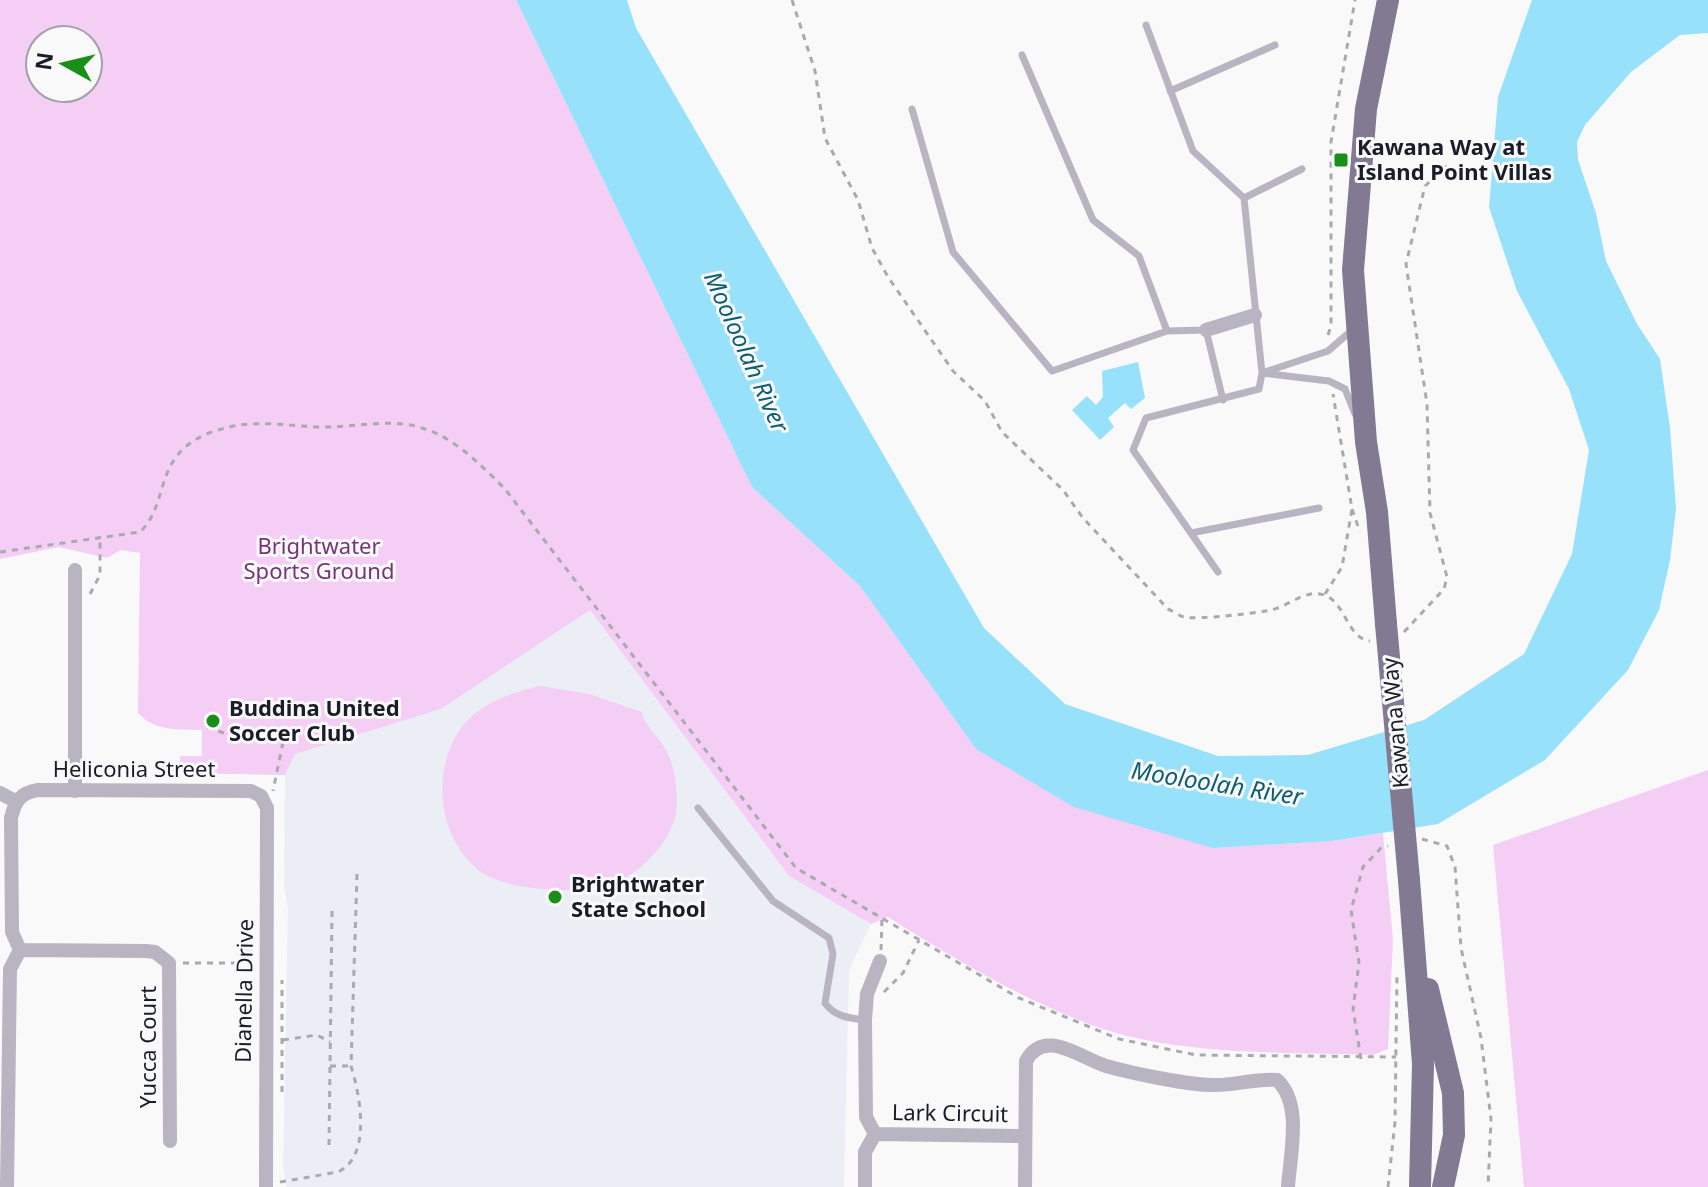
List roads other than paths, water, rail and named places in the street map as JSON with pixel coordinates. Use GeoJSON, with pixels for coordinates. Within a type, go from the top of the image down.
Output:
{"type":"FeatureCollection","features":[{"type":"Feature","properties":{"kind":"main road","name":"Kawana Way"},"geometry":{"type":"LineString","coordinates":[[1388,0],[1366,109],[1353,270],[1355,325],[1366,442],[1377,512],[1414,933],[1423,1064],[1420,1187]]}},
{"type":"Feature","properties":{"kind":"main road","name":"Kawana Way"},"geometry":{"type":"LineString","coordinates":[[1357,216],[1379,469],[1377,512]]}},
{"type":"Feature","properties":{"kind":"main road","name":"Kawana Way"},"geometry":{"type":"LineString","coordinates":[[1414,933],[1453,1093],[1454,1135],[1443,1187]]}},
{"type":"Feature","properties":{"kind":"street"},"geometry":{"type":"LineString","coordinates":[[1206,330],[1255,315]]}},
{"type":"Feature","properties":{"kind":"street"},"geometry":{"type":"LineString","coordinates":[[75,570],[75,791]]}},
{"type":"Feature","properties":{"kind":"street","name":"Heliconia Street"},"geometry":{"type":"LineString","coordinates":[[15,801],[27,792],[38,790],[251,791],[267,794]]}},
{"type":"Feature","properties":{"kind":"street"},"geometry":{"type":"LineString","coordinates":[[0,793],[15,801],[11,818],[12,932],[20,950],[10,969],[4,1134],[7,1187]]}},
{"type":"Feature","properties":{"kind":"street","name":"Dianella Drive"},"geometry":{"type":"LineString","coordinates":[[267,794],[267,952],[273,1184]]}},
{"type":"Feature","properties":{"kind":"street","name":"Yucca Court"},"geometry":{"type":"LineString","coordinates":[[20,950],[155,952],[169,963],[170,1141]]}},
{"type":"Feature","properties":{"kind":"street"},"geometry":{"type":"LineString","coordinates":[[865,1187],[865,1152],[875,1134],[866,1117],[865,1020],[867,994],[880,961]]}},
{"type":"Feature","properties":{"kind":"street","name":"Lark Circuit"},"geometry":{"type":"LineString","coordinates":[[1025,1187],[1026,1061],[1033,1049],[1043,1045],[1055,1045],[1107,1066],[1213,1086],[1277,1080],[1289,1092],[1292,1106],[1288,1187]]}},
{"type":"Feature","properties":{"kind":"street","name":"Lark Circuit"},"geometry":{"type":"LineString","coordinates":[[875,1134],[1025,1136]]}},
{"type":"Feature","properties":{"kind":"lane"},"geometry":{"type":"LineString","coordinates":[[1146,25],[1193,151],[1244,198],[1262,373],[1259,389],[1146,418],[1133,450],[1218,572]]}},
{"type":"Feature","properties":{"kind":"lane"},"geometry":{"type":"LineString","coordinates":[[1170,91],[1275,45]]}},
{"type":"Feature","properties":{"kind":"lane"},"geometry":{"type":"LineString","coordinates":[[1022,55],[1093,220],[1139,256],[1167,331]]}},
{"type":"Feature","properties":{"kind":"lane"},"geometry":{"type":"LineString","coordinates":[[912,109],[953,252],[1052,371],[1167,331],[1206,330],[1223,400]]}},
{"type":"Feature","properties":{"kind":"lane"},"geometry":{"type":"LineString","coordinates":[[1244,198],[1302,169]]}},
{"type":"Feature","properties":{"kind":"lane"},"geometry":{"type":"LineString","coordinates":[[1262,373],[1328,351],[1341,343],[1355,325]]}},
{"type":"Feature","properties":{"kind":"lane"},"geometry":{"type":"LineString","coordinates":[[1262,373],[1329,381],[1345,389],[1366,442]]}},
{"type":"Feature","properties":{"kind":"lane"},"geometry":{"type":"LineString","coordinates":[[1191,533],[1319,508]]}},
{"type":"Feature","properties":{"kind":"lane"},"geometry":{"type":"LineString","coordinates":[[698,808],[773,901],[829,938],[833,954],[825,1003],[838,1014],[865,1020]]}},
{"type":"Feature","properties":{"kind":"water","name":"Mooloolah River"},"geometry":{"type":"Polygon","coordinates":[[[516,0],[627,0],[636,28],[984,628],[1065,704],[1218,756],[1308,755],[1424,720],[1524,654],[1572,554],[1589,450],[1569,389],[1517,291],[1489,207],[1498,97],[1532,0],[1708,0],[1708,33],[1680,35],[1631,72],[1585,125],[1577,142],[1578,160],[1596,213],[1606,261],[1637,324],[1660,359],[1670,428],[1676,509],[1670,560],[1659,610],[1628,670],[1545,760],[1438,824],[1332,841],[1213,848],[1074,807],[976,749],[860,586],[752,487],[516,0]]]}},
{"type":"Feature","properties":{"kind":"water"},"geometry":{"type":"Polygon","coordinates":[[[1138,362],[1145,398],[1131,409],[1125,403],[1108,418],[1114,427],[1100,440],[1072,410],[1087,396],[1096,405],[1103,397],[1102,371],[1138,362]]]}},
{"type":"Feature","properties":{"kind":"place","name":"Kawana Way at Island Point Villas"},"geometry":{"type":"Point","coordinates":[1341,160]}},
{"type":"Feature","properties":{"kind":"place","name":"Buddina United Soccer Club"},"geometry":{"type":"Point","coordinates":[213,721]}},
{"type":"Feature","properties":{"kind":"place","name":"Brightwater State School"},"geometry":{"type":"Point","coordinates":[555,897]}},
{"type":"Feature","properties":{"kind":"park label","name":"Brightwater Sports Ground"},"geometry":{"type":"Point","coordinates":[319,558]}}]}
